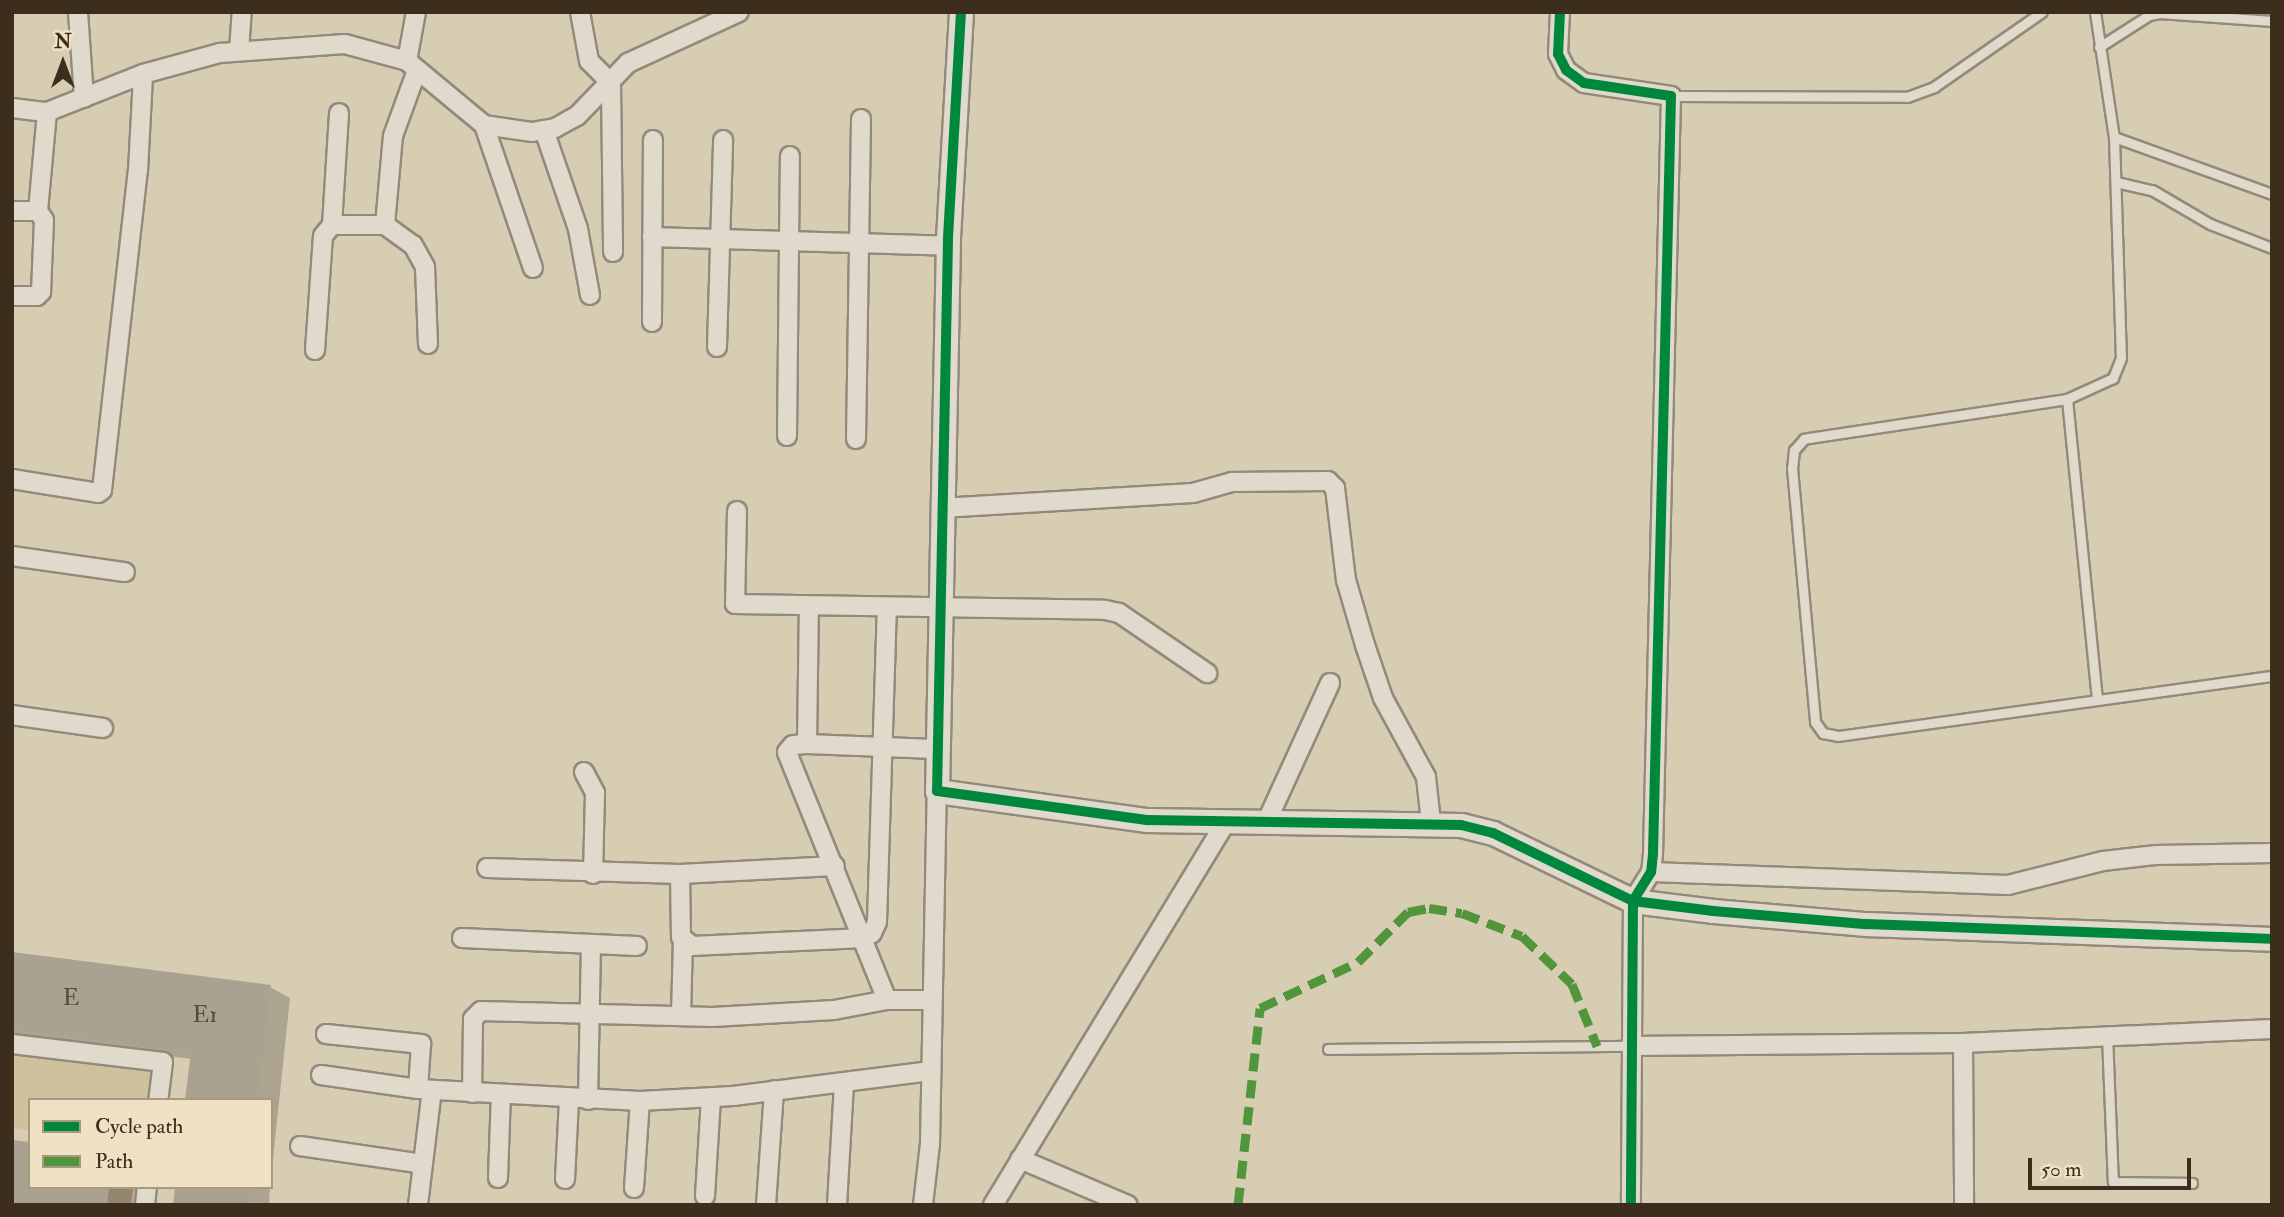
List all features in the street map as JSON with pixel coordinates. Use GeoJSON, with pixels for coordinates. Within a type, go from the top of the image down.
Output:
{"type":"FeatureCollection","features":[{"type":"Feature","properties":{"kind":"street"},"geometry":{"type":"LineString","coordinates":[[78,12],[84,98]]}},
{"type":"Feature","properties":{"kind":"street"},"geometry":{"type":"LineString","coordinates":[[239,51],[242,12]]}},
{"type":"Feature","properties":{"kind":"street"},"geometry":{"type":"LineString","coordinates":[[385,226],[393,136],[412,65],[416,12]]}},
{"type":"Feature","properties":{"kind":"street"},"geometry":{"type":"LineString","coordinates":[[580,12],[589,61],[611,83],[613,252]]}},
{"type":"Feature","properties":{"kind":"street"},"geometry":{"type":"LineString","coordinates":[[12,108],[47,112],[144,74],[239,51],[345,44],[412,65],[484,125],[503,131],[544,130],[577,116],[628,63],[739,12]]}},
{"type":"Feature","properties":{"kind":"street"},"geometry":{"type":"LineString","coordinates":[[923,1205],[931,1071],[937,791],[934,749],[948,246],[961,12]]}},
{"type":"Feature","properties":{"kind":"street"},"geometry":{"type":"LineString","coordinates":[[1560,12],[1558,54],[1566,70],[1584,83],[1671,96],[1651,872],[1633,901],[1631,1205]]}},
{"type":"Feature","properties":{"kind":"street"},"geometry":{"type":"LineString","coordinates":[[12,479],[98,493],[102,490],[138,171],[144,74]]}},
{"type":"Feature","properties":{"kind":"street"},"geometry":{"type":"LineString","coordinates":[[12,296],[37,296],[41,292],[44,220],[38,211],[47,112]]}},
{"type":"Feature","properties":{"kind":"street"},"geometry":{"type":"LineString","coordinates":[[314,350],[323,236],[332,226],[339,113]]}},
{"type":"Feature","properties":{"kind":"street"},"geometry":{"type":"LineString","coordinates":[[856,439],[861,119]]}},
{"type":"Feature","properties":{"kind":"street"},"geometry":{"type":"LineString","coordinates":[[484,125],[533,268]]}},
{"type":"Feature","properties":{"kind":"street"},"geometry":{"type":"LineString","coordinates":[[544,130],[578,229],[590,295]]}},
{"type":"Feature","properties":{"kind":"street"},"geometry":{"type":"LineString","coordinates":[[652,322],[653,140]]}},
{"type":"Feature","properties":{"kind":"street"},"geometry":{"type":"LineString","coordinates":[[717,347],[723,140]]}},
{"type":"Feature","properties":{"kind":"street"},"geometry":{"type":"LineString","coordinates":[[787,436],[790,156]]}},
{"type":"Feature","properties":{"kind":"street"},"geometry":{"type":"LineString","coordinates":[[12,211],[38,211]]}},
{"type":"Feature","properties":{"kind":"street"},"geometry":{"type":"LineString","coordinates":[[332,226],[385,226],[412,245],[425,267],[428,344]]}},
{"type":"Feature","properties":{"kind":"street"},"geometry":{"type":"LineString","coordinates":[[652,237],[948,246]]}},
{"type":"Feature","properties":{"kind":"street"},"geometry":{"type":"LineString","coordinates":[[941,508],[1192,493],[1232,482],[1328,481],[1335,488],[1346,580],[1365,646],[1383,698],[1426,777],[1431,822]]}},
{"type":"Feature","properties":{"kind":"street"},"geometry":{"type":"LineString","coordinates":[[737,511],[735,604],[887,610],[1119,613],[1207,673]]}},
{"type":"Feature","properties":{"kind":"street"},"geometry":{"type":"LineString","coordinates":[[12,556],[125,572]]}},
{"type":"Feature","properties":{"kind":"street"},"geometry":{"type":"LineString","coordinates":[[807,744],[809,607]]}},
{"type":"Feature","properties":{"kind":"street"},"geometry":{"type":"LineString","coordinates":[[683,942],[692,946],[864,938],[877,922],[887,610]]}},
{"type":"Feature","properties":{"kind":"street"},"geometry":{"type":"LineString","coordinates":[[1266,823],[1330,684]]}},
{"type":"Feature","properties":{"kind":"street"},"geometry":{"type":"LineString","coordinates":[[12,715],[103,728]]}},
{"type":"Feature","properties":{"kind":"street"},"geometry":{"type":"LineString","coordinates":[[887,1000],[787,752],[793,745],[807,744],[934,749]]}},
{"type":"Feature","properties":{"kind":"street"},"geometry":{"type":"LineString","coordinates":[[584,772],[595,793],[593,874]]}},
{"type":"Feature","properties":{"kind":"street"},"geometry":{"type":"LineString","coordinates":[[937,791],[1147,820],[1266,823],[1431,822],[1493,833],[1633,901],[1866,924],[2272,939]]}},
{"type":"Feature","properties":{"kind":"street"},"geometry":{"type":"LineString","coordinates":[[993,1205],[1226,822]]}},
{"type":"Feature","properties":{"kind":"street"},"geometry":{"type":"LineString","coordinates":[[1651,872],[2008,885],[2103,861],[2156,855],[2272,853]]}},
{"type":"Feature","properties":{"kind":"street"},"geometry":{"type":"LineString","coordinates":[[487,868],[593,874],[680,874],[835,866]]}},
{"type":"Feature","properties":{"kind":"street"},"geometry":{"type":"LineString","coordinates":[[680,874],[683,942],[681,1016]]}},
{"type":"Feature","properties":{"kind":"street"},"geometry":{"type":"LineString","coordinates":[[462,938],[591,947],[637,946]]}},
{"type":"Feature","properties":{"kind":"street"},"geometry":{"type":"LineString","coordinates":[[565,1180],[590,1014],[591,947]]}},
{"type":"Feature","properties":{"kind":"street"},"geometry":{"type":"LineString","coordinates":[[472,1093],[475,1014],[681,1016],[834,1010],[887,1000],[931,1000]]}},
{"type":"Feature","properties":{"kind":"street"},"geometry":{"type":"LineString","coordinates":[[1630,1046],[1964,1043],[2272,1029]]}},
{"type":"Feature","properties":{"kind":"street"},"geometry":{"type":"LineString","coordinates":[[326,1034],[421,1044],[425,1090],[423,1164],[418,1205]]}},
{"type":"Feature","properties":{"kind":"street"},"geometry":{"type":"LineString","coordinates":[[1964,1043],[1964,1205]]}},
{"type":"Feature","properties":{"kind":"street"},"geometry":{"type":"LineString","coordinates":[[12,1044],[163,1062],[158,1098]]}},
{"type":"Feature","properties":{"kind":"street"},"geometry":{"type":"LineString","coordinates":[[321,1075],[425,1090],[639,1101],[711,1097],[931,1071]]}},
{"type":"Feature","properties":{"kind":"street"},"geometry":{"type":"LineString","coordinates":[[837,1205],[844,1082]]}},
{"type":"Feature","properties":{"kind":"street"},"geometry":{"type":"LineString","coordinates":[[766,1205],[774,1090]]}},
{"type":"Feature","properties":{"kind":"street"},"geometry":{"type":"LineString","coordinates":[[498,1178],[501,1094]]}},
{"type":"Feature","properties":{"kind":"street"},"geometry":{"type":"LineString","coordinates":[[705,1196],[711,1097]]}},
{"type":"Feature","properties":{"kind":"street"},"geometry":{"type":"LineString","coordinates":[[634,1188],[639,1101]]}},
{"type":"Feature","properties":{"kind":"street"},"geometry":{"type":"LineString","coordinates":[[300,1146],[423,1164]]}},
{"type":"Feature","properties":{"kind":"street"},"geometry":{"type":"LineString","coordinates":[[1020,1159],[1128,1205]]}},
{"type":"Feature","properties":{"kind":"lane"},"geometry":{"type":"LineString","coordinates":[[1671,96],[1906,97],[1934,87],[2042,12]]}},
{"type":"Feature","properties":{"kind":"lane"},"geometry":{"type":"LineString","coordinates":[[2095,12],[2114,137],[2121,358],[2113,378],[2067,400],[1804,439],[1794,450],[1792,468],[1815,722],[1823,733],[1838,736],[2272,676]]}},
{"type":"Feature","properties":{"kind":"lane"},"geometry":{"type":"LineString","coordinates":[[2099,47],[2149,13],[2270,18]]}},
{"type":"Feature","properties":{"kind":"lane"},"geometry":{"type":"LineString","coordinates":[[2114,137],[2272,194]]}},
{"type":"Feature","properties":{"kind":"lane"},"geometry":{"type":"LineString","coordinates":[[2116,182],[2152,190],[2210,224],[2272,248]]}},
{"type":"Feature","properties":{"kind":"lane"},"geometry":{"type":"LineString","coordinates":[[2067,400],[2097,700]]}},
{"type":"Feature","properties":{"kind":"lane"},"geometry":{"type":"LineString","coordinates":[[2107,1035],[2113,1182],[2192,1183]]}},
{"type":"Feature","properties":{"kind":"lane"},"geometry":{"type":"LineString","coordinates":[[1328,1049],[1630,1046]]}},
{"type":"Feature","properties":{"kind":"shaded area"},"geometry":{"type":"Polygon","coordinates":[[[12,1054],[151,1071],[148,1098],[28,1098],[28,1130],[12,1128],[12,1054]]]}},
{"type":"Feature","properties":{"kind":"shaded area"},"geometry":{"type":"Polygon","coordinates":[[[109,1189],[137,1189],[135,1205],[107,1205],[109,1189]]]}},
{"type":"Feature","properties":{"kind":"building"},"geometry":{"type":"Polygon","coordinates":[[[12,952],[271,985],[257,1098],[185,1098],[191,1052],[12,1029],[12,952]]]}},
{"type":"Feature","properties":{"kind":"building"},"geometry":{"type":"Polygon","coordinates":[[[12,1140],[28,1142],[28,1189],[109,1189],[107,1205],[12,1205],[12,1140]]]}},
{"type":"Feature","properties":{"kind":"building"},"geometry":{"type":"Polygon","coordinates":[[[175,1189],[251,1189],[249,1205],[173,1205],[175,1189]]]}},
{"type":"Feature","properties":{"kind":"marked path"},"geometry":{"type":"LineString","coordinates":[[1238,1205],[1260,1008],[1358,962],[1408,912],[1429,908],[1462,913],[1522,936],[1572,984],[1597,1046]]}},
{"type":"Feature","properties":{"kind":"cycle path"},"geometry":{"type":"LineString","coordinates":[[961,12],[948,240],[937,791],[1147,820],[1461,825],[1493,833],[1633,901],[1713,911],[1866,924],[2272,939]]}},
{"type":"Feature","properties":{"kind":"cycle path"},"geometry":{"type":"LineString","coordinates":[[1560,12],[1558,54],[1566,70],[1584,83],[1671,96],[1653,854],[1651,872],[1633,901],[1631,1205]]}}]}
